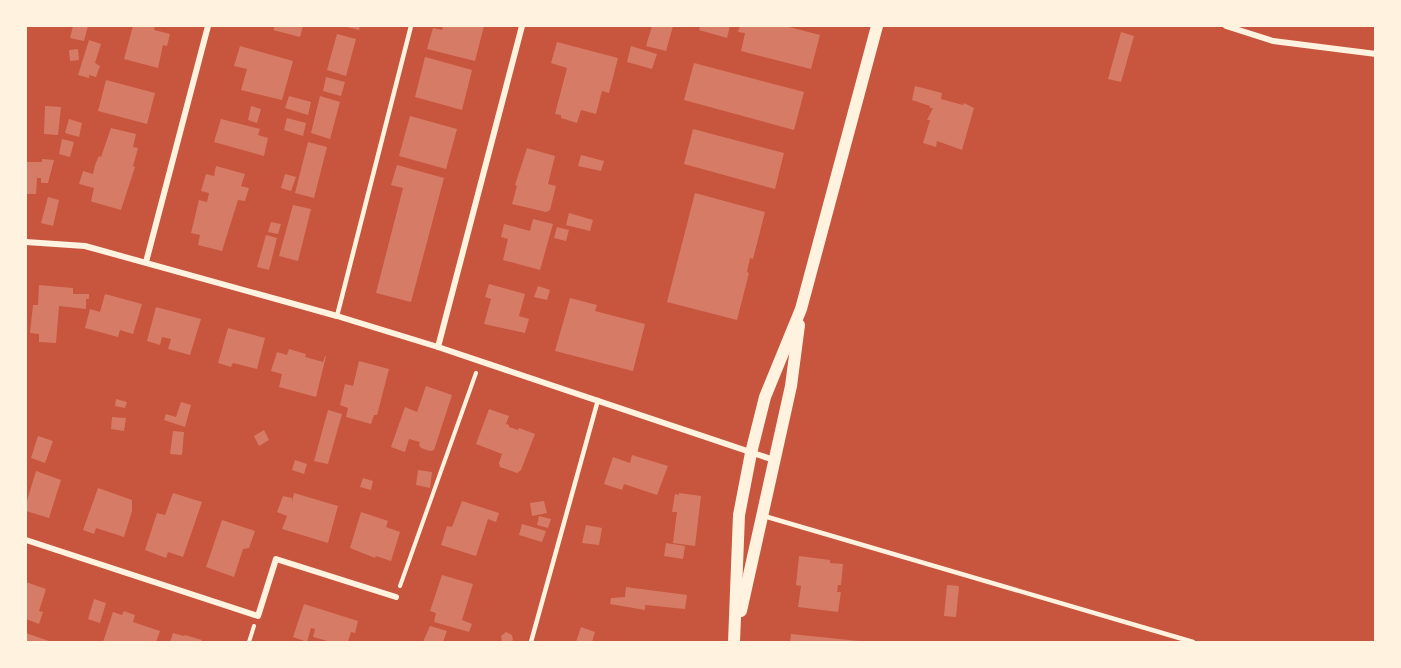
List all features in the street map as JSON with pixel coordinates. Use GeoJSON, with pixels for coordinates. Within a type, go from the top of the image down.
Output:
{"type":"FeatureCollection","features":[{"type":"Feature","properties":{"kind":"main road"},"geometry":{"type":"LineString","coordinates":[[735,640],[739,515],[751,453],[765,397],[801,309],[878,26]]}},
{"type":"Feature","properties":{"kind":"main road"},"geometry":{"type":"LineString","coordinates":[[735,640],[791,386],[801,309]]}},
{"type":"Feature","properties":{"kind":"street"},"geometry":{"type":"LineString","coordinates":[[146,262],[208,26]]}},
{"type":"Feature","properties":{"kind":"street"},"geometry":{"type":"LineString","coordinates":[[438,347],[522,26]]}},
{"type":"Feature","properties":{"kind":"street"},"geometry":{"type":"LineString","coordinates":[[1226,26],[1273,41],[1376,54]]}},
{"type":"Feature","properties":{"kind":"street"},"geometry":{"type":"LineString","coordinates":[[26,242],[86,246],[337,316],[438,347],[775,460]]}},
{"type":"Feature","properties":{"kind":"street"},"geometry":{"type":"LineString","coordinates":[[26,540],[258,616],[276,559],[396,597]]}},
{"type":"Feature","properties":{"kind":"lane"},"geometry":{"type":"LineString","coordinates":[[337,316],[411,26]]}},
{"type":"Feature","properties":{"kind":"lane"},"geometry":{"type":"LineString","coordinates":[[531,642],[598,400]]}},
{"type":"Feature","properties":{"kind":"lane"},"geometry":{"type":"LineString","coordinates":[[764,516],[1193,642]]}},
{"type":"Feature","properties":{"kind":"path"},"geometry":{"type":"LineString","coordinates":[[396,597],[480,361]]}},
{"type":"Feature","properties":{"kind":"building"},"geometry":{"type":"Polygon","coordinates":[[[73,26],[88,26],[84,41],[70,38],[73,26]]]}},
{"type":"Feature","properties":{"kind":"building"},"geometry":{"type":"Polygon","coordinates":[[[133,26],[155,26],[154,30],[170,34],[167,46],[163,45],[158,68],[124,59],[133,26]]]}},
{"type":"Feature","properties":{"kind":"building"},"geometry":{"type":"Polygon","coordinates":[[[275,26],[303,26],[300,37],[273,30],[275,26]]]}},
{"type":"Feature","properties":{"kind":"building"},"geometry":{"type":"Polygon","coordinates":[[[343,26],[360,26],[359,30],[343,26]]]}},
{"type":"Feature","properties":{"kind":"building"},"geometry":{"type":"Polygon","coordinates":[[[443,26],[484,26],[475,61],[427,49],[433,28],[442,30],[443,26]]]}},
{"type":"Feature","properties":{"kind":"building"},"geometry":{"type":"Polygon","coordinates":[[[652,26],[673,26],[666,51],[646,46],[652,26]]]}},
{"type":"Feature","properties":{"kind":"building"},"geometry":{"type":"Polygon","coordinates":[[[700,26],[730,26],[727,38],[699,30],[700,26]]]}},
{"type":"Feature","properties":{"kind":"building"},"geometry":{"type":"Polygon","coordinates":[[[740,26],[785,26],[820,35],[811,69],[741,51],[745,33],[738,32],[740,26]]]}},
{"type":"Feature","properties":{"kind":"building"},"geometry":{"type":"Polygon","coordinates":[[[1121,32],[1134,36],[1121,82],[1108,79],[1121,32]]]}},
{"type":"Feature","properties":{"kind":"building"},"geometry":{"type":"Polygon","coordinates":[[[337,34],[356,39],[346,76],[327,70],[337,34]]]}},
{"type":"Feature","properties":{"kind":"building"},"geometry":{"type":"Polygon","coordinates":[[[89,40],[101,44],[95,63],[100,66],[96,77],[89,75],[89,78],[78,75],[89,40]]]}},
{"type":"Feature","properties":{"kind":"building"},"geometry":{"type":"Polygon","coordinates":[[[557,42],[618,58],[609,93],[602,91],[596,114],[581,110],[577,123],[555,114],[567,68],[551,63],[557,42]]]}},
{"type":"Feature","properties":{"kind":"building"},"geometry":{"type":"Polygon","coordinates":[[[240,46],[293,61],[282,100],[241,90],[247,69],[234,66],[240,46]]]}},
{"type":"Feature","properties":{"kind":"building"},"geometry":{"type":"Polygon","coordinates":[[[631,46],[657,54],[652,69],[627,62],[631,46]]]}},
{"type":"Feature","properties":{"kind":"building"},"geometry":{"type":"Polygon","coordinates":[[[78,49],[79,60],[70,61],[69,50],[78,49]]]}},
{"type":"Feature","properties":{"kind":"building"},"geometry":{"type":"Polygon","coordinates":[[[425,57],[472,70],[462,110],[415,97],[425,57]]]}},
{"type":"Feature","properties":{"kind":"building"},"geometry":{"type":"Polygon","coordinates":[[[694,63],[804,92],[794,130],[684,100],[694,63]]]}},
{"type":"Feature","properties":{"kind":"building"},"geometry":{"type":"Polygon","coordinates":[[[326,77],[345,82],[341,96],[323,91],[326,77]]]}},
{"type":"Feature","properties":{"kind":"building"},"geometry":{"type":"Polygon","coordinates":[[[106,80],[155,93],[147,124],[98,111],[106,80]]]}},
{"type":"Feature","properties":{"kind":"building"},"geometry":{"type":"Polygon","coordinates":[[[915,86],[942,93],[941,99],[963,105],[964,103],[974,108],[962,150],[937,141],[936,147],[923,143],[930,120],[927,120],[933,108],[912,100],[915,86]]]}},
{"type":"Feature","properties":{"kind":"building"},"geometry":{"type":"Polygon","coordinates":[[[289,96],[311,102],[308,115],[285,108],[289,96]]]}},
{"type":"Feature","properties":{"kind":"building"},"geometry":{"type":"Polygon","coordinates":[[[320,96],[340,102],[330,139],[311,133],[320,96]]]}},
{"type":"Feature","properties":{"kind":"building"},"geometry":{"type":"Polygon","coordinates":[[[45,106],[61,107],[58,135],[44,134],[45,106]]]}},
{"type":"Feature","properties":{"kind":"building"},"geometry":{"type":"Polygon","coordinates":[[[251,106],[261,109],[257,123],[248,120],[251,106]]]}},
{"type":"Feature","properties":{"kind":"building"},"geometry":{"type":"Polygon","coordinates":[[[410,116],[457,129],[446,169],[399,156],[410,116]]]}},
{"type":"Feature","properties":{"kind":"building"},"geometry":{"type":"Polygon","coordinates":[[[287,118],[306,123],[303,136],[284,130],[287,118]]]}},
{"type":"Feature","properties":{"kind":"building"},"geometry":{"type":"Polygon","coordinates":[[[69,119],[82,123],[79,137],[65,133],[69,119]]]}},
{"type":"Feature","properties":{"kind":"building"},"geometry":{"type":"Polygon","coordinates":[[[221,119],[260,129],[258,135],[268,138],[264,156],[214,142],[221,119]]]}},
{"type":"Feature","properties":{"kind":"building"},"geometry":{"type":"Polygon","coordinates":[[[111,128],[136,134],[133,147],[138,148],[133,166],[135,167],[121,210],[91,201],[94,188],[79,184],[83,171],[93,174],[111,128]]]}},
{"type":"Feature","properties":{"kind":"building"},"geometry":{"type":"Polygon","coordinates":[[[693,129],[784,153],[775,189],[684,164],[693,129]]]}},
{"type":"Feature","properties":{"kind":"building"},"geometry":{"type":"Polygon","coordinates":[[[62,139],[74,142],[70,157],[59,154],[62,139]]]}},
{"type":"Feature","properties":{"kind":"building"},"geometry":{"type":"Polygon","coordinates":[[[308,142],[327,147],[314,198],[295,193],[308,142]]]}},
{"type":"Feature","properties":{"kind":"building"},"geometry":{"type":"Polygon","coordinates":[[[527,148],[555,156],[548,184],[556,186],[550,210],[546,212],[512,204],[517,186],[515,185],[527,148]]]}},
{"type":"Feature","properties":{"kind":"building"},"geometry":{"type":"Polygon","coordinates":[[[581,155],[604,161],[601,171],[578,166],[581,155]]]}},
{"type":"Feature","properties":{"kind":"building"},"geometry":{"type":"Polygon","coordinates":[[[42,159],[54,160],[48,183],[41,183],[41,178],[37,178],[36,194],[26,194],[26,162],[42,162],[42,159]]]}},
{"type":"Feature","properties":{"kind":"building"},"geometry":{"type":"Polygon","coordinates":[[[397,165],[444,178],[411,302],[376,293],[403,188],[391,185],[397,165]]]}},
{"type":"Feature","properties":{"kind":"building"},"geometry":{"type":"Polygon","coordinates":[[[216,166],[245,174],[241,186],[249,188],[245,201],[238,200],[222,251],[198,245],[200,235],[191,233],[199,200],[207,202],[209,193],[201,191],[206,174],[214,176],[216,166]]]}},
{"type":"Feature","properties":{"kind":"building"},"geometry":{"type":"Polygon","coordinates":[[[285,174],[296,177],[291,191],[281,188],[285,174]]]}},
{"type":"Feature","properties":{"kind":"building"},"geometry":{"type":"Polygon","coordinates":[[[695,193],[765,212],[753,259],[750,258],[747,272],[749,273],[737,320],[667,302],[695,193]]]}},
{"type":"Feature","properties":{"kind":"building"},"geometry":{"type":"Polygon","coordinates":[[[48,197],[59,200],[53,226],[41,223],[48,197]]]}},
{"type":"Feature","properties":{"kind":"building"},"geometry":{"type":"Polygon","coordinates":[[[293,205],[311,209],[298,261],[279,256],[293,205]]]}},
{"type":"Feature","properties":{"kind":"building"},"geometry":{"type":"Polygon","coordinates":[[[569,213],[593,220],[590,231],[566,225],[569,213]]]}},
{"type":"Feature","properties":{"kind":"building"},"geometry":{"type":"Polygon","coordinates":[[[533,219],[553,224],[540,270],[503,260],[508,239],[501,237],[504,224],[530,231],[533,219]]]}},
{"type":"Feature","properties":{"kind":"building"},"geometry":{"type":"Polygon","coordinates":[[[271,222],[281,224],[278,234],[268,232],[271,222]]]}},
{"type":"Feature","properties":{"kind":"building"},"geometry":{"type":"Polygon","coordinates":[[[557,227],[569,230],[566,241],[554,238],[557,227]]]}},
{"type":"Feature","properties":{"kind":"building"},"geometry":{"type":"Polygon","coordinates":[[[266,235],[277,238],[269,270],[257,267],[266,235]]]}},
{"type":"Feature","properties":{"kind":"building"},"geometry":{"type":"Polygon","coordinates":[[[489,284],[525,294],[519,316],[529,319],[525,333],[484,324],[491,299],[485,297],[489,284]]]}},
{"type":"Feature","properties":{"kind":"building"},"geometry":{"type":"Polygon","coordinates":[[[39,285],[73,288],[73,294],[89,294],[89,299],[86,299],[86,309],[59,306],[56,343],[39,342],[39,334],[30,333],[33,305],[38,305],[39,285]]]}},
{"type":"Feature","properties":{"kind":"building"},"geometry":{"type":"Polygon","coordinates":[[[538,286],[550,290],[547,300],[534,297],[538,286]]]}},
{"type":"Feature","properties":{"kind":"building"},"geometry":{"type":"Polygon","coordinates":[[[105,294],[142,304],[133,334],[120,330],[118,337],[85,328],[90,309],[100,312],[105,294]]]}},
{"type":"Feature","properties":{"kind":"building"},"geometry":{"type":"Polygon","coordinates":[[[570,298],[597,305],[595,311],[645,324],[633,371],[555,351],[570,298]]]}},
{"type":"Feature","properties":{"kind":"building"},"geometry":{"type":"Polygon","coordinates":[[[156,307],[201,319],[190,355],[168,349],[171,339],[162,337],[160,345],[147,341],[156,307]]]}},
{"type":"Feature","properties":{"kind":"building"},"geometry":{"type":"Polygon","coordinates":[[[228,328],[265,338],[257,369],[233,363],[231,367],[218,363],[228,328]]]}},
{"type":"Feature","properties":{"kind":"building"},"geometry":{"type":"Polygon","coordinates":[[[289,349],[323,362],[326,356],[316,397],[279,387],[282,374],[271,371],[277,352],[287,355],[289,349]]]}},
{"type":"Feature","properties":{"kind":"building"},"geometry":{"type":"Polygon","coordinates":[[[359,361],[389,369],[377,415],[374,415],[371,424],[346,417],[348,408],[340,405],[345,384],[353,386],[359,361]]]}},
{"type":"Feature","properties":{"kind":"building"},"geometry":{"type":"Polygon","coordinates":[[[426,386],[452,395],[434,450],[421,448],[420,442],[409,439],[405,452],[391,447],[405,407],[417,412],[426,386]]]}},
{"type":"Feature","properties":{"kind":"building"},"geometry":{"type":"Polygon","coordinates":[[[116,399],[127,402],[125,408],[115,406],[116,399]]]}},
{"type":"Feature","properties":{"kind":"building"},"geometry":{"type":"Polygon","coordinates":[[[181,402],[191,405],[185,427],[164,420],[166,414],[176,417],[181,402]]]}},
{"type":"Feature","properties":{"kind":"building"},"geometry":{"type":"Polygon","coordinates":[[[489,409],[509,416],[506,424],[509,427],[535,434],[521,470],[517,473],[500,467],[502,454],[476,444],[489,409]]]}},
{"type":"Feature","properties":{"kind":"building"},"geometry":{"type":"Polygon","coordinates":[[[328,410],[342,414],[328,464],[314,461],[328,410]]]}},
{"type":"Feature","properties":{"kind":"building"},"geometry":{"type":"Polygon","coordinates":[[[112,417],[126,418],[124,431],[111,429],[112,417]]]}},
{"type":"Feature","properties":{"kind":"building"},"geometry":{"type":"Polygon","coordinates":[[[264,430],[269,440],[259,446],[254,436],[264,430]]]}},
{"type":"Feature","properties":{"kind":"building"},"geometry":{"type":"Polygon","coordinates":[[[173,431],[184,432],[182,455],[170,454],[173,431]]]}},
{"type":"Feature","properties":{"kind":"building"},"geometry":{"type":"Polygon","coordinates":[[[38,436],[53,441],[45,463],[31,458],[38,436]]]}},
{"type":"Feature","properties":{"kind":"building"},"geometry":{"type":"Polygon","coordinates":[[[632,455],[668,466],[657,495],[624,484],[622,490],[604,484],[613,457],[630,463],[632,455]]]}},
{"type":"Feature","properties":{"kind":"building"},"geometry":{"type":"Polygon","coordinates":[[[295,460],[307,464],[304,474],[292,470],[295,460]]]}},
{"type":"Feature","properties":{"kind":"building"},"geometry":{"type":"Polygon","coordinates":[[[418,470],[432,472],[430,488],[416,485],[418,470]]]}},
{"type":"Feature","properties":{"kind":"building"},"geometry":{"type":"Polygon","coordinates":[[[36,471],[61,480],[49,518],[26,511],[36,471]]]}},
{"type":"Feature","properties":{"kind":"building"},"geometry":{"type":"Polygon","coordinates":[[[363,478],[373,481],[371,490],[360,487],[363,478]]]}},
{"type":"Feature","properties":{"kind":"building"},"geometry":{"type":"Polygon","coordinates":[[[98,488],[132,500],[132,511],[124,537],[96,528],[94,534],[83,530],[98,488]]]}},
{"type":"Feature","properties":{"kind":"building"},"geometry":{"type":"Polygon","coordinates":[[[173,493],[202,502],[183,557],[168,552],[166,558],[145,550],[157,513],[165,515],[173,493]]]}},
{"type":"Feature","properties":{"kind":"building"},"geometry":{"type":"Polygon","coordinates":[[[294,493],[338,506],[328,543],[282,529],[287,516],[277,512],[283,496],[292,498],[292,502],[294,493]]]}},
{"type":"Feature","properties":{"kind":"building"},"geometry":{"type":"Polygon","coordinates":[[[679,493],[701,496],[695,546],[673,543],[677,512],[672,512],[675,494],[679,495],[679,493]]]}},
{"type":"Feature","properties":{"kind":"building"},"geometry":{"type":"Polygon","coordinates":[[[462,501],[499,513],[496,522],[488,519],[476,556],[441,545],[447,526],[452,527],[462,501]]]}},
{"type":"Feature","properties":{"kind":"building"},"geometry":{"type":"Polygon","coordinates":[[[544,501],[547,513],[532,516],[530,503],[544,501]]]}},
{"type":"Feature","properties":{"kind":"building"},"geometry":{"type":"Polygon","coordinates":[[[361,512],[388,521],[386,527],[400,532],[391,561],[376,556],[375,558],[350,548],[361,512]]]}},
{"type":"Feature","properties":{"kind":"building"},"geometry":{"type":"Polygon","coordinates":[[[539,516],[551,519],[548,528],[537,525],[539,516]]]}},
{"type":"Feature","properties":{"kind":"building"},"geometry":{"type":"Polygon","coordinates":[[[222,520],[255,531],[249,548],[243,549],[234,577],[206,567],[222,520]]]}},
{"type":"Feature","properties":{"kind":"building"},"geometry":{"type":"Polygon","coordinates":[[[522,524],[546,531],[542,542],[519,535],[522,524]]]}},
{"type":"Feature","properties":{"kind":"building"},"geometry":{"type":"Polygon","coordinates":[[[586,525],[602,528],[599,545],[582,543],[586,525]]]}},
{"type":"Feature","properties":{"kind":"building"},"geometry":{"type":"Polygon","coordinates":[[[666,543],[685,546],[683,559],[664,556],[666,543]]]}},
{"type":"Feature","properties":{"kind":"building"},"geometry":{"type":"Polygon","coordinates":[[[799,556],[843,564],[841,585],[838,585],[837,592],[841,592],[838,612],[798,607],[801,586],[796,585],[799,556]]]}},
{"type":"Feature","properties":{"kind":"building"},"geometry":{"type":"Polygon","coordinates":[[[442,575],[473,584],[462,620],[472,624],[469,632],[434,622],[436,613],[430,611],[442,575]]]}},
{"type":"Feature","properties":{"kind":"building"},"geometry":{"type":"Polygon","coordinates":[[[26,582],[46,589],[39,611],[43,612],[39,624],[26,619],[26,582]]]}},
{"type":"Feature","properties":{"kind":"building"},"geometry":{"type":"Polygon","coordinates":[[[947,585],[959,586],[956,617],[944,616],[947,585]]]}},
{"type":"Feature","properties":{"kind":"building"},"geometry":{"type":"Polygon","coordinates":[[[626,587],[687,595],[685,609],[645,605],[645,610],[610,604],[611,598],[625,597],[626,587]]]}},
{"type":"Feature","properties":{"kind":"building"},"geometry":{"type":"Polygon","coordinates":[[[94,599],[106,603],[100,623],[88,619],[94,599]]]}},
{"type":"Feature","properties":{"kind":"building"},"geometry":{"type":"Polygon","coordinates":[[[304,604],[358,621],[355,633],[351,632],[348,642],[331,642],[313,637],[315,629],[311,628],[307,642],[293,637],[304,604]]]}},
{"type":"Feature","properties":{"kind":"building"},"geometry":{"type":"Polygon","coordinates":[[[124,611],[135,615],[133,622],[160,631],[156,642],[103,642],[113,612],[122,615],[124,611]]]}},
{"type":"Feature","properties":{"kind":"building"},"geometry":{"type":"Polygon","coordinates":[[[430,626],[447,631],[443,642],[423,642],[430,626]]]}},
{"type":"Feature","properties":{"kind":"building"},"geometry":{"type":"Polygon","coordinates":[[[581,627],[595,632],[592,642],[576,642],[581,627]]]}},
{"type":"Feature","properties":{"kind":"building"},"geometry":{"type":"Polygon","coordinates":[[[506,632],[512,635],[511,642],[502,642],[501,636],[506,632]]]}},
{"type":"Feature","properties":{"kind":"building"},"geometry":{"type":"Polygon","coordinates":[[[26,633],[52,642],[26,642],[26,633]]]}},
{"type":"Feature","properties":{"kind":"building"},"geometry":{"type":"Polygon","coordinates":[[[173,633],[202,640],[201,642],[170,642],[173,633]]]}},
{"type":"Feature","properties":{"kind":"building"},"geometry":{"type":"Polygon","coordinates":[[[791,634],[859,641],[859,642],[790,642],[791,634]]]}}]}
